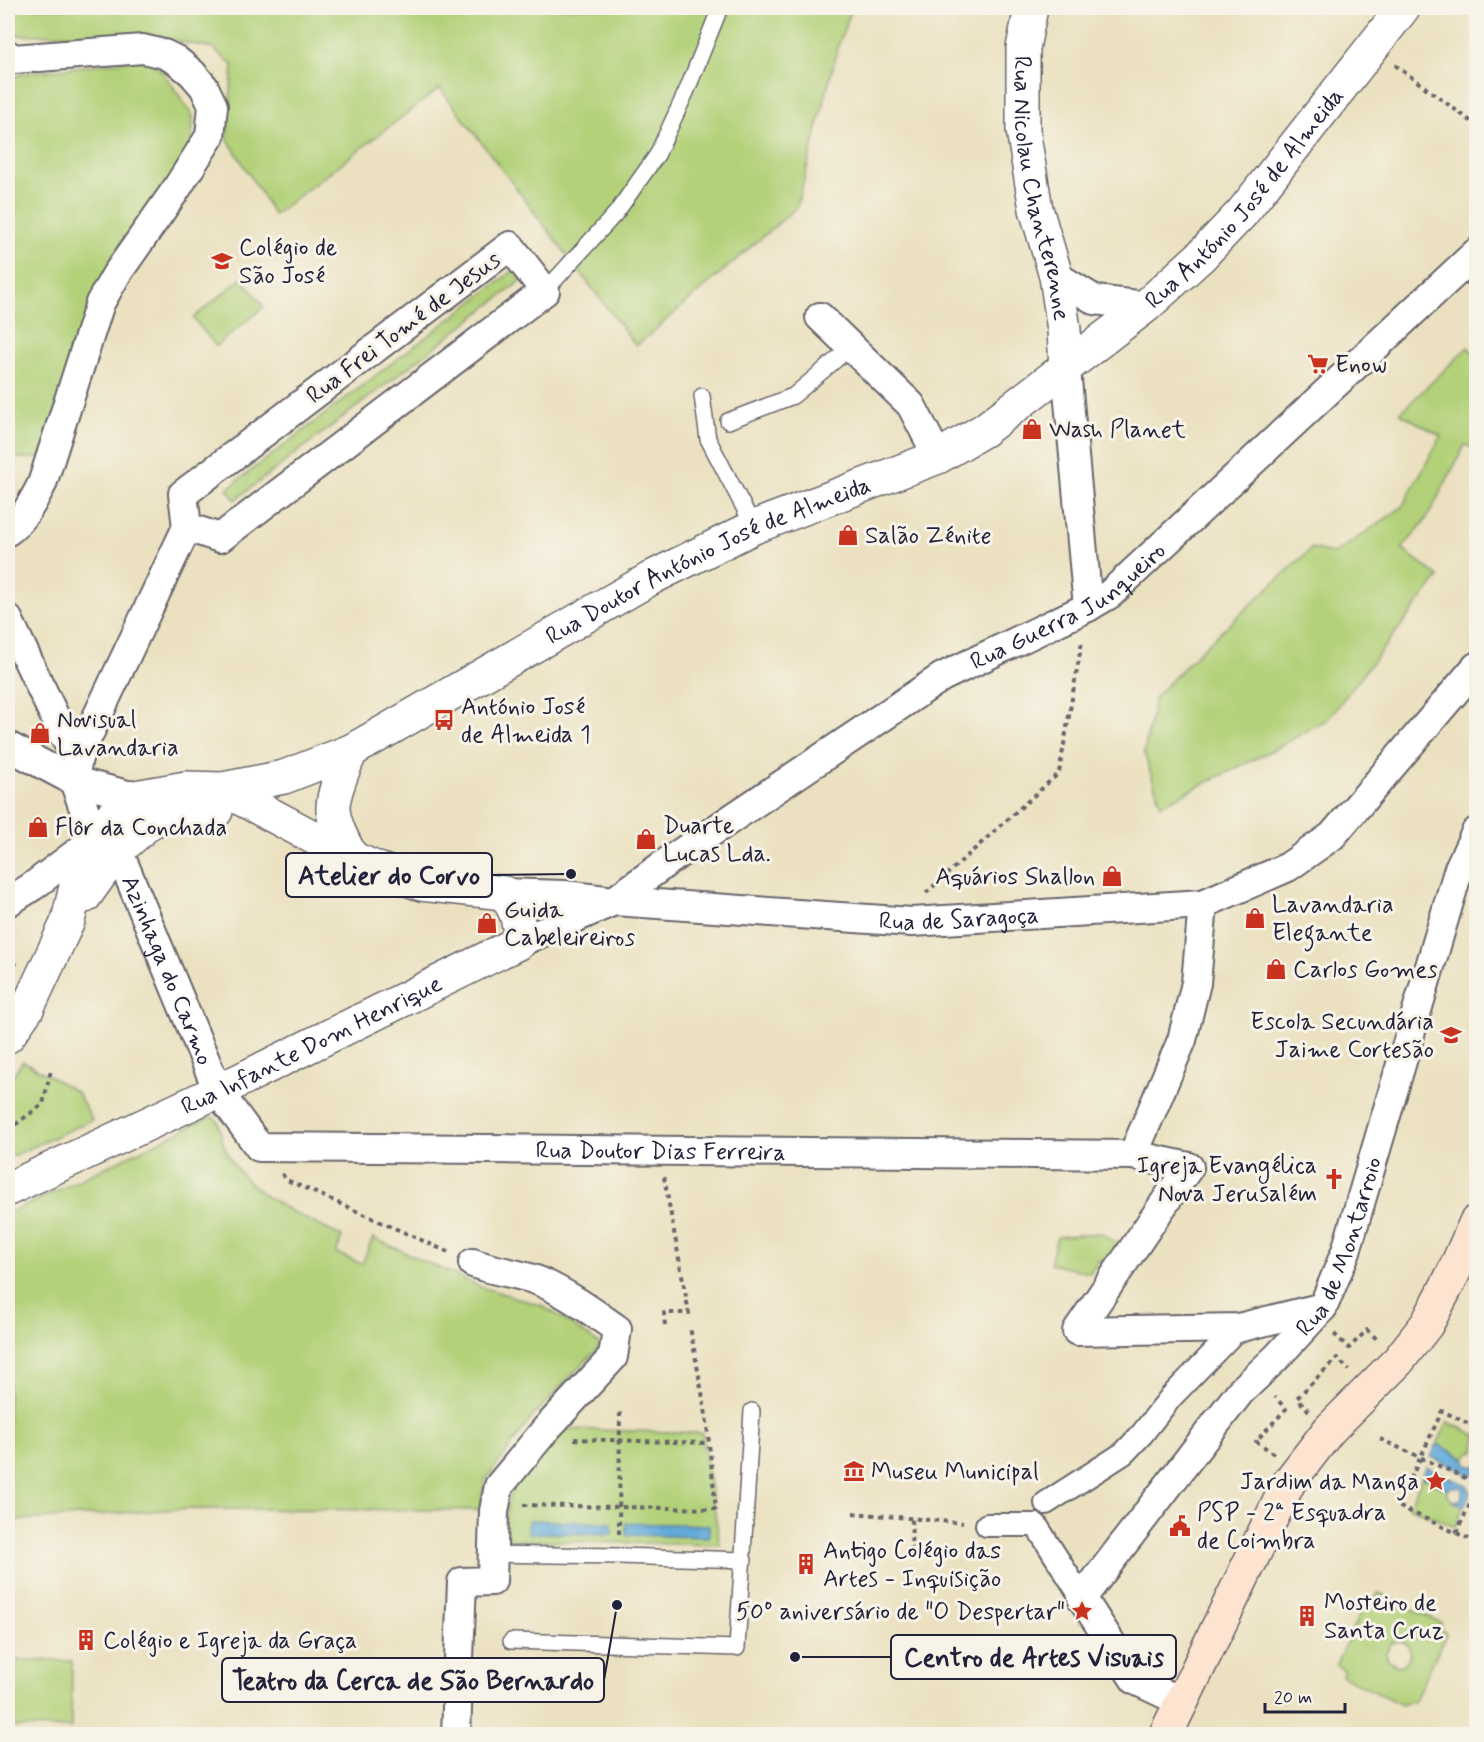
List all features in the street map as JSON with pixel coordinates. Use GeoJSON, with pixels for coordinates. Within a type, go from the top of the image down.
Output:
{"type":"FeatureCollection","features":[{"type":"Feature","properties":{"kind":"main road"},"geometry":{"type":"LineString","coordinates":[[1166,1734],[1289,1482],[1329,1430],[1398,1361],[1427,1324],[1474,1233]]}},
{"type":"Feature","properties":{"kind":"street","name":"Rua Nicolau Chanterenne"},"geometry":{"type":"LineString","coordinates":[[1031,8],[1023,48],[1023,130],[1036,209],[1056,276],[1064,330],[1066,369]]}},
{"type":"Feature","properties":{"kind":"street","name":"Rua António José de Almeida"},"geometry":{"type":"LineString","coordinates":[[1066,369],[1146,306],[1200,257],[1242,213],[1403,8]]}},
{"type":"Feature","properties":{"kind":"street"},"geometry":{"type":"LineString","coordinates":[[8,531],[30,507],[42,484],[100,303],[116,275],[176,191],[210,136],[213,106],[204,87],[192,72],[164,54],[143,49],[9,59]]}},
{"type":"Feature","properties":{"kind":"street","name":"Rua Frei Tomé de Jesus"},"geometry":{"type":"LineString","coordinates":[[187,527],[183,494],[510,246],[544,291]]}},
{"type":"Feature","properties":{"kind":"street","name":"Rua Guerra Junqueiro"},"geometry":{"type":"LineString","coordinates":[[614,901],[667,862],[942,677],[1086,620],[1110,594],[1476,253]]}},
{"type":"Feature","properties":{"kind":"street"},"geometry":{"type":"LineString","coordinates":[[1056,276],[1095,300],[1146,306]]}},
{"type":"Feature","properties":{"kind":"street"},"geometry":{"type":"LineString","coordinates":[[76,769],[187,527],[220,538],[544,291]]}},
{"type":"Feature","properties":{"kind":"street"},"geometry":{"type":"LineString","coordinates":[[820,317],[910,405],[938,457]]}},
{"type":"Feature","properties":{"kind":"street"},"geometry":{"type":"LineString","coordinates":[[1066,369],[1086,620]]}},
{"type":"Feature","properties":{"kind":"street","name":"Rua Doutor António José de Almeida"},"geometry":{"type":"LineString","coordinates":[[223,789],[284,777],[351,751],[655,576],[754,527],[938,457],[984,430],[1066,369]]}},
{"type":"Feature","properties":{"kind":"street","name":"Azinhaga do Carmo"},"geometry":{"type":"LineString","coordinates":[[8,619],[64,736],[106,844],[218,1091]]}},
{"type":"Feature","properties":{"kind":"street","name":"Rua de Saragoça"},"geometry":{"type":"LineString","coordinates":[[223,789],[352,858],[421,884],[504,893],[564,895],[614,901],[912,922],[1203,904],[1288,867],[1332,836],[1476,667]]}},
{"type":"Feature","properties":{"kind":"street"},"geometry":{"type":"LineString","coordinates":[[16,751],[76,769],[135,797]]}},
{"type":"Feature","properties":{"kind":"street"},"geometry":{"type":"LineString","coordinates":[[351,751],[339,782],[333,808],[339,834],[352,858]]}},
{"type":"Feature","properties":{"kind":"street"},"geometry":{"type":"LineString","coordinates":[[8,1036],[27,1009],[106,844],[111,818],[135,797],[186,788],[223,789]]}},
{"type":"Feature","properties":{"kind":"street"},"geometry":{"type":"LineString","coordinates":[[8,902],[106,844],[151,821],[187,810],[230,812],[280,820]]}},
{"type":"Feature","properties":{"kind":"street","name":"Rua de Montarroio"},"geometry":{"type":"LineString","coordinates":[[1082,1598],[1240,1392],[1277,1357],[1328,1320],[1346,1251],[1459,868],[1476,831]]}},
{"type":"Feature","properties":{"kind":"street"},"geometry":{"type":"LineString","coordinates":[[68,921],[80,869],[106,844]]}},
{"type":"Feature","properties":{"kind":"street"},"geometry":{"type":"LineString","coordinates":[[504,893],[514,907],[520,924],[520,942]]}},
{"type":"Feature","properties":{"kind":"street","name":"Rua Infante Dom Henrique"},"geometry":{"type":"LineString","coordinates":[[8,1190],[218,1091],[520,942],[614,901]]}},
{"type":"Feature","properties":{"kind":"street"},"geometry":{"type":"LineString","coordinates":[[1203,904],[1196,983],[1182,1040],[1133,1155],[1189,1167],[1077,1331],[1238,1328],[1328,1320]]}},
{"type":"Feature","properties":{"kind":"street","name":"Rua Doutor Dias Ferreira"},"geometry":{"type":"LineString","coordinates":[[218,1091],[259,1147],[1133,1155]]}},
{"type":"Feature","properties":{"kind":"street"},"geometry":{"type":"LineString","coordinates":[[456,1734],[463,1640],[462,1582],[492,1581],[494,1511],[499,1486],[546,1429],[614,1357],[617,1329],[591,1311],[540,1282],[487,1269],[473,1263]]}},
{"type":"Feature","properties":{"kind":"street"},"geometry":{"type":"LineString","coordinates":[[1046,1503],[1124,1452],[1148,1428],[1171,1397],[1238,1328]]}},
{"type":"Feature","properties":{"kind":"street"},"geometry":{"type":"LineString","coordinates":[[987,1525],[1036,1525],[1135,1680],[1182,1702]]}},
{"type":"Feature","properties":{"kind":"lane"},"geometry":{"type":"LineString","coordinates":[[544,291],[616,213],[657,155],[687,90],[720,8]]}},
{"type":"Feature","properties":{"kind":"lane"},"geometry":{"type":"LineString","coordinates":[[728,421],[793,396],[851,347]]}},
{"type":"Feature","properties":{"kind":"lane"},"geometry":{"type":"LineString","coordinates":[[702,396],[708,440],[754,527]]}},
{"type":"Feature","properties":{"kind":"lane"},"geometry":{"type":"LineString","coordinates":[[511,1641],[737,1648],[752,1411]]}},
{"type":"Feature","properties":{"kind":"lane"},"geometry":{"type":"LineString","coordinates":[[493,1554],[744,1560]]}},
{"type":"Feature","properties":{"kind":"path"},"geometry":{"type":"LineString","coordinates":[[1393,64],[1476,125]]}},
{"type":"Feature","properties":{"kind":"path"},"geometry":{"type":"LineString","coordinates":[[923,896],[1059,773],[1086,620]]}},
{"type":"Feature","properties":{"kind":"path"},"geometry":{"type":"LineString","coordinates":[[8,1130],[43,1104],[51,1070]]}},
{"type":"Feature","properties":{"kind":"path"},"geometry":{"type":"LineString","coordinates":[[663,1172],[689,1313],[664,1313],[665,1326]]}},
{"type":"Feature","properties":{"kind":"path"},"geometry":{"type":"LineString","coordinates":[[287,1180],[473,1263]]}},
{"type":"Feature","properties":{"kind":"path"},"geometry":{"type":"LineString","coordinates":[[1328,1320],[1349,1348],[1367,1330]]}},
{"type":"Feature","properties":{"kind":"path"},"geometry":{"type":"LineString","coordinates":[[521,1505],[716,1509],[706,1415],[690,1327]]}},
{"type":"Feature","properties":{"kind":"path"},"geometry":{"type":"LineString","coordinates":[[1309,1410],[1297,1398],[1337,1358],[1348,1369]]}},
{"type":"Feature","properties":{"kind":"path"},"geometry":{"type":"LineString","coordinates":[[1261,1436],[1286,1409],[1272,1394]]}},
{"type":"Feature","properties":{"kind":"path"},"geometry":{"type":"LineString","coordinates":[[619,1534],[620,1411]]}},
{"type":"Feature","properties":{"kind":"path"},"geometry":{"type":"LineString","coordinates":[[1476,1427],[1442,1411],[1398,1506],[1476,1542]]}},
{"type":"Feature","properties":{"kind":"path"},"geometry":{"type":"LineString","coordinates":[[579,1439],[708,1443]]}},
{"type":"Feature","properties":{"kind":"path"},"geometry":{"type":"LineString","coordinates":[[1380,1439],[1470,1480]]}},
{"type":"Feature","properties":{"kind":"path"},"geometry":{"type":"LineString","coordinates":[[1456,1533],[1475,1494]]}},
{"type":"Feature","properties":{"kind":"path"},"geometry":{"type":"LineString","coordinates":[[853,1513],[987,1525]]}},
{"type":"Feature","properties":{"kind":"path"},"geometry":{"type":"LineString","coordinates":[[911,1551],[912,1518]]}},
{"type":"Feature","properties":{"kind":"green space"},"geometry":{"type":"Polygon","coordinates":[[[8,8],[852,8],[839,43],[797,207],[636,346],[440,88],[274,215],[227,138],[233,66],[213,48],[144,35],[8,35],[8,8]]]}},
{"type":"Feature","properties":{"kind":"green space"},"geometry":{"type":"Polygon","coordinates":[[[141,59],[157,67],[165,75],[193,116],[192,141],[40,458],[8,458],[8,78],[22,74],[141,59]]]}},
{"type":"Feature","properties":{"kind":"green space"},"geometry":{"type":"Polygon","coordinates":[[[514,270],[522,280],[235,500],[227,489],[514,270]]]}},
{"type":"Feature","properties":{"kind":"green space"},"geometry":{"type":"Polygon","coordinates":[[[242,278],[264,307],[216,346],[193,318],[242,278]]]}},
{"type":"Feature","properties":{"kind":"green space"},"geometry":{"type":"Polygon","coordinates":[[[1468,347],[1476,356],[1476,449],[1465,445],[1427,518],[1402,549],[1439,577],[1328,719],[1273,750],[1161,805],[1144,753],[1155,697],[1199,652],[1312,548],[1334,554],[1402,507],[1441,436],[1400,413],[1468,347]]]}},
{"type":"Feature","properties":{"kind":"green space"},"geometry":{"type":"Polygon","coordinates":[[[23,1061],[77,1092],[92,1120],[8,1158],[8,1082],[23,1061]]]}},
{"type":"Feature","properties":{"kind":"green space"},"geometry":{"type":"Polygon","coordinates":[[[213,1117],[218,1121],[225,1148],[246,1179],[275,1202],[342,1237],[336,1253],[362,1264],[373,1238],[481,1287],[540,1305],[601,1345],[533,1416],[485,1481],[480,1510],[180,1509],[8,1521],[8,1213],[213,1117]]]}},
{"type":"Feature","properties":{"kind":"green space"},"geometry":{"type":"Polygon","coordinates":[[[1101,1233],[1119,1246],[1107,1266],[1099,1260],[1090,1273],[1050,1264],[1057,1237],[1101,1233]]]}},
{"type":"Feature","properties":{"kind":"green space"},"geometry":{"type":"Polygon","coordinates":[[[1448,1422],[1476,1435],[1475,1452],[1469,1453],[1465,1458],[1437,1444],[1448,1422]]]}},
{"type":"Feature","properties":{"kind":"green space"},"geometry":{"type":"Polygon","coordinates":[[[565,1429],[702,1433],[720,1545],[502,1540],[508,1500],[517,1481],[565,1429]]]}},
{"type":"Feature","properties":{"kind":"green space"},"geometry":{"type":"Polygon","coordinates":[[[1422,1477],[1448,1490],[1450,1499],[1464,1506],[1455,1527],[1409,1507],[1422,1477]]]}},
{"type":"Feature","properties":{"kind":"green space"},"geometry":{"type":"Polygon","coordinates":[[[1379,1593],[1441,1623],[1441,1628],[1446,1634],[1414,1702],[1410,1701],[1402,1705],[1342,1676],[1344,1671],[1336,1664],[1367,1598],[1372,1600],[1379,1593]],[[1400,1641],[1391,1643],[1386,1653],[1388,1661],[1397,1666],[1405,1664],[1411,1654],[1408,1646],[1400,1641]]]}},
{"type":"Feature","properties":{"kind":"green space"},"geometry":{"type":"Polygon","coordinates":[[[8,1660],[72,1661],[71,1728],[8,1727],[8,1660]]]}},
{"type":"Feature","properties":{"kind":"water"},"geometry":{"type":"Polygon","coordinates":[[[1437,1444],[1465,1458],[1468,1466],[1476,1466],[1476,1473],[1469,1475],[1431,1457],[1437,1444]]]}},
{"type":"Feature","properties":{"kind":"water"},"geometry":{"type":"Polygon","coordinates":[[[1427,1467],[1466,1485],[1471,1492],[1464,1506],[1453,1501],[1460,1500],[1462,1489],[1451,1487],[1448,1490],[1422,1477],[1427,1467]]]}},
{"type":"Feature","properties":{"kind":"water"},"geometry":{"type":"Polygon","coordinates":[[[529,1520],[612,1523],[612,1534],[528,1533],[529,1520]]]}},
{"type":"Feature","properties":{"kind":"water"},"geometry":{"type":"Polygon","coordinates":[[[626,1523],[709,1525],[709,1537],[626,1535],[626,1523]]]}},
{"type":"Feature","properties":{"kind":"place","name":"Colégio de São José"},"geometry":{"type":"Point","coordinates":[222,261]}},
{"type":"Feature","properties":{"kind":"place","name":"Enow"},"geometry":{"type":"Point","coordinates":[1318,364]}},
{"type":"Feature","properties":{"kind":"place","name":"Wash Planet"},"geometry":{"type":"Point","coordinates":[1032,429]}},
{"type":"Feature","properties":{"kind":"place","name":"Salão Zénite"},"geometry":{"type":"Point","coordinates":[848,535]}},
{"type":"Feature","properties":{"kind":"place","name":"António José de Almeida 1"},"geometry":{"type":"Point","coordinates":[444,720]}},
{"type":"Feature","properties":{"kind":"place","name":"Novisual Lavandaria"},"geometry":{"type":"Point","coordinates":[40,733]}},
{"type":"Feature","properties":{"kind":"place","name":"Flôr da Conchada"},"geometry":{"type":"Point","coordinates":[38,827]}},
{"type":"Feature","properties":{"kind":"place","name":"Duarte Lucas Lda."},"geometry":{"type":"Point","coordinates":[646,839]}},
{"type":"Feature","properties":{"kind":"place","name":"Atelier do Corvo"},"geometry":{"type":"Point","coordinates":[571,874]}},
{"type":"Feature","properties":{"kind":"place","name":"Aquários Shallon"},"geometry":{"type":"Point","coordinates":[1112,876]}},
{"type":"Feature","properties":{"kind":"place","name":"Lavandaria Elegante"},"geometry":{"type":"Point","coordinates":[1255,918]}},
{"type":"Feature","properties":{"kind":"place","name":"Guida Cabeleireiros"},"geometry":{"type":"Point","coordinates":[487,923]}},
{"type":"Feature","properties":{"kind":"place","name":"Carlos Gomes"},"geometry":{"type":"Point","coordinates":[1276,969]}},
{"type":"Feature","properties":{"kind":"place","name":"Escola Secundária Jaime Cortesão"},"geometry":{"type":"Point","coordinates":[1451,1035]}},
{"type":"Feature","properties":{"kind":"place","name":"Igreja Evangélica Nova Jerusalém"},"geometry":{"type":"Point","coordinates":[1334,1179]}},
{"type":"Feature","properties":{"kind":"place","name":"Museu Municipal"},"geometry":{"type":"Point","coordinates":[854,1471]}},
{"type":"Feature","properties":{"kind":"place","name":"Jardim da Manga"},"geometry":{"type":"Point","coordinates":[1436,1481]}},
{"type":"Feature","properties":{"kind":"place","name":"PSP - 2ª Esquadra de Coimbra"},"geometry":{"type":"Point","coordinates":[1180,1526]}},
{"type":"Feature","properties":{"kind":"place","name":"Antigo Colégio das Artes - Inquisição"},"geometry":{"type":"Point","coordinates":[806,1564]}},
{"type":"Feature","properties":{"kind":"place","name":"Teatro da Cerca de São Bernardo"},"geometry":{"type":"Point","coordinates":[617,1605]}},
{"type":"Feature","properties":{"kind":"place","name":"50º aniversário de \"O Despertar\""},"geometry":{"type":"Point","coordinates":[1082,1611]}},
{"type":"Feature","properties":{"kind":"place","name":"Mosteiro de Santa Cruz"},"geometry":{"type":"Point","coordinates":[1307,1616]}},
{"type":"Feature","properties":{"kind":"place","name":"Colégio e Igreja da Graça"},"geometry":{"type":"Point","coordinates":[86,1640]}},
{"type":"Feature","properties":{"kind":"place","name":"Centro de Artes Visuais"},"geometry":{"type":"Point","coordinates":[795,1657]}}]}
